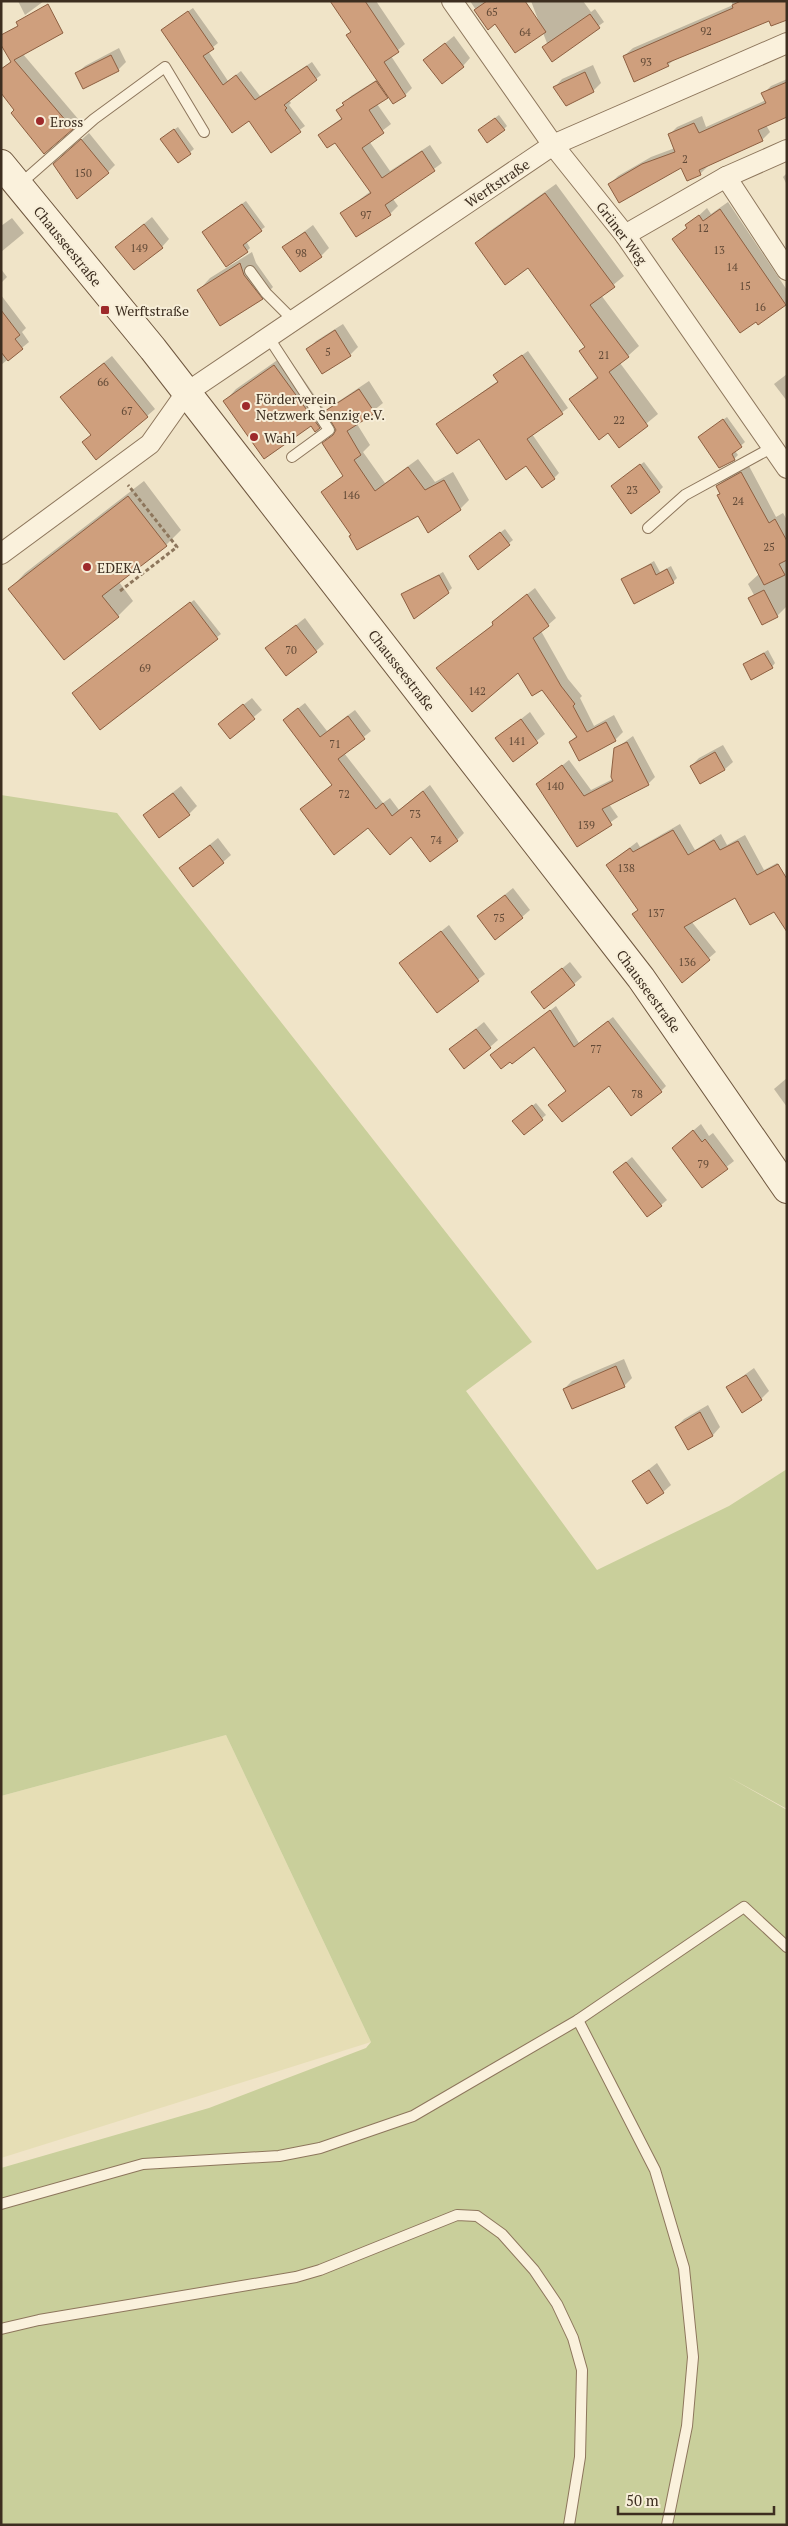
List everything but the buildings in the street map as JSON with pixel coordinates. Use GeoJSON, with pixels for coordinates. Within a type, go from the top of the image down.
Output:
{"type":"FeatureCollection","features":[{"type":"Feature","properties":{"kind":"main road","name":"Chausseestraße"},"geometry":{"type":"LineString","coordinates":[[1,164],[68,243],[186,393],[641,978],[787,1189]]}},
{"type":"Feature","properties":{"kind":"street","name":"Grüner Weg"},"geometry":{"type":"LineString","coordinates":[[452,1],[554,145],[625,235],[787,468]]}},
{"type":"Feature","properties":{"kind":"street","name":"Werftstraße"},"geometry":{"type":"LineString","coordinates":[[1,554],[116,471],[150,444],[186,393],[554,145],[787,43]]}},
{"type":"Feature","properties":{"kind":"street"},"geometry":{"type":"LineString","coordinates":[[625,235],[726,177],[787,150]]}},
{"type":"Feature","properties":{"kind":"street"},"geometry":{"type":"LineString","coordinates":[[726,177],[787,270]]}},
{"type":"Feature","properties":{"kind":"lane"},"geometry":{"type":"LineString","coordinates":[[19,185],[94,119],[165,67],[204,132]]}},
{"type":"Feature","properties":{"kind":"lane"},"geometry":{"type":"LineString","coordinates":[[250,271],[266,293],[294,321]]}},
{"type":"Feature","properties":{"kind":"lane"},"geometry":{"type":"LineString","coordinates":[[269,338],[329,430],[292,457]]}},
{"type":"Feature","properties":{"kind":"lane"},"geometry":{"type":"LineString","coordinates":[[648,528],[685,495],[772,447]]}},
{"type":"Feature","properties":{"kind":"lane"},"geometry":{"type":"LineString","coordinates":[[1,2204],[143,2164],[279,2156],[320,2148],[413,2116],[578,2020],[744,1907],[787,1946]]}},
{"type":"Feature","properties":{"kind":"lane"},"geometry":{"type":"LineString","coordinates":[[578,2020],[655,2170],[684,2268],[693,2357],[688,2426],[667,2525]]}},
{"type":"Feature","properties":{"kind":"lane"},"geometry":{"type":"LineString","coordinates":[[1,2329],[38,2320],[296,2277],[320,2270],[457,2215],[477,2216],[502,2234],[534,2270],[557,2304],[573,2338],[582,2370],[580,2457],[570,2525]]}},
{"type":"Feature","properties":{"kind":"path"},"geometry":{"type":"LineString","coordinates":[[116,471],[177,547],[120,591]]}},
{"type":"Feature","properties":{"kind":"shaded area"},"geometry":{"type":"Polygon","coordinates":[[[226,1735],[371,2042],[1,2158],[1,1796],[226,1735]]]}},
{"type":"Feature","properties":{"kind":"green space"},"geometry":{"type":"Polygon","coordinates":[[[1,795],[117,813],[532,1342],[466,1391],[597,1570],[729,1506],[787,1469],[787,1809],[727,1776],[787,1810],[787,2525],[1,2525],[1,2168],[209,2108],[366,2048],[371,2042],[226,1735],[1,1796],[1,795]]]}},
{"type":"Feature","properties":{"kind":"place","name":"Eross"},"geometry":{"type":"Point","coordinates":[40,121]}},
{"type":"Feature","properties":{"kind":"place","name":"Werftstraße"},"geometry":{"type":"Point","coordinates":[105,310]}},
{"type":"Feature","properties":{"kind":"place","name":"Förderverein Netzwerk Senzig e.V."},"geometry":{"type":"Point","coordinates":[246,406]}},
{"type":"Feature","properties":{"kind":"place","name":"Wahl"},"geometry":{"type":"Point","coordinates":[254,437]}},
{"type":"Feature","properties":{"kind":"place","name":"EDEKA"},"geometry":{"type":"Point","coordinates":[87,567]}}]}
